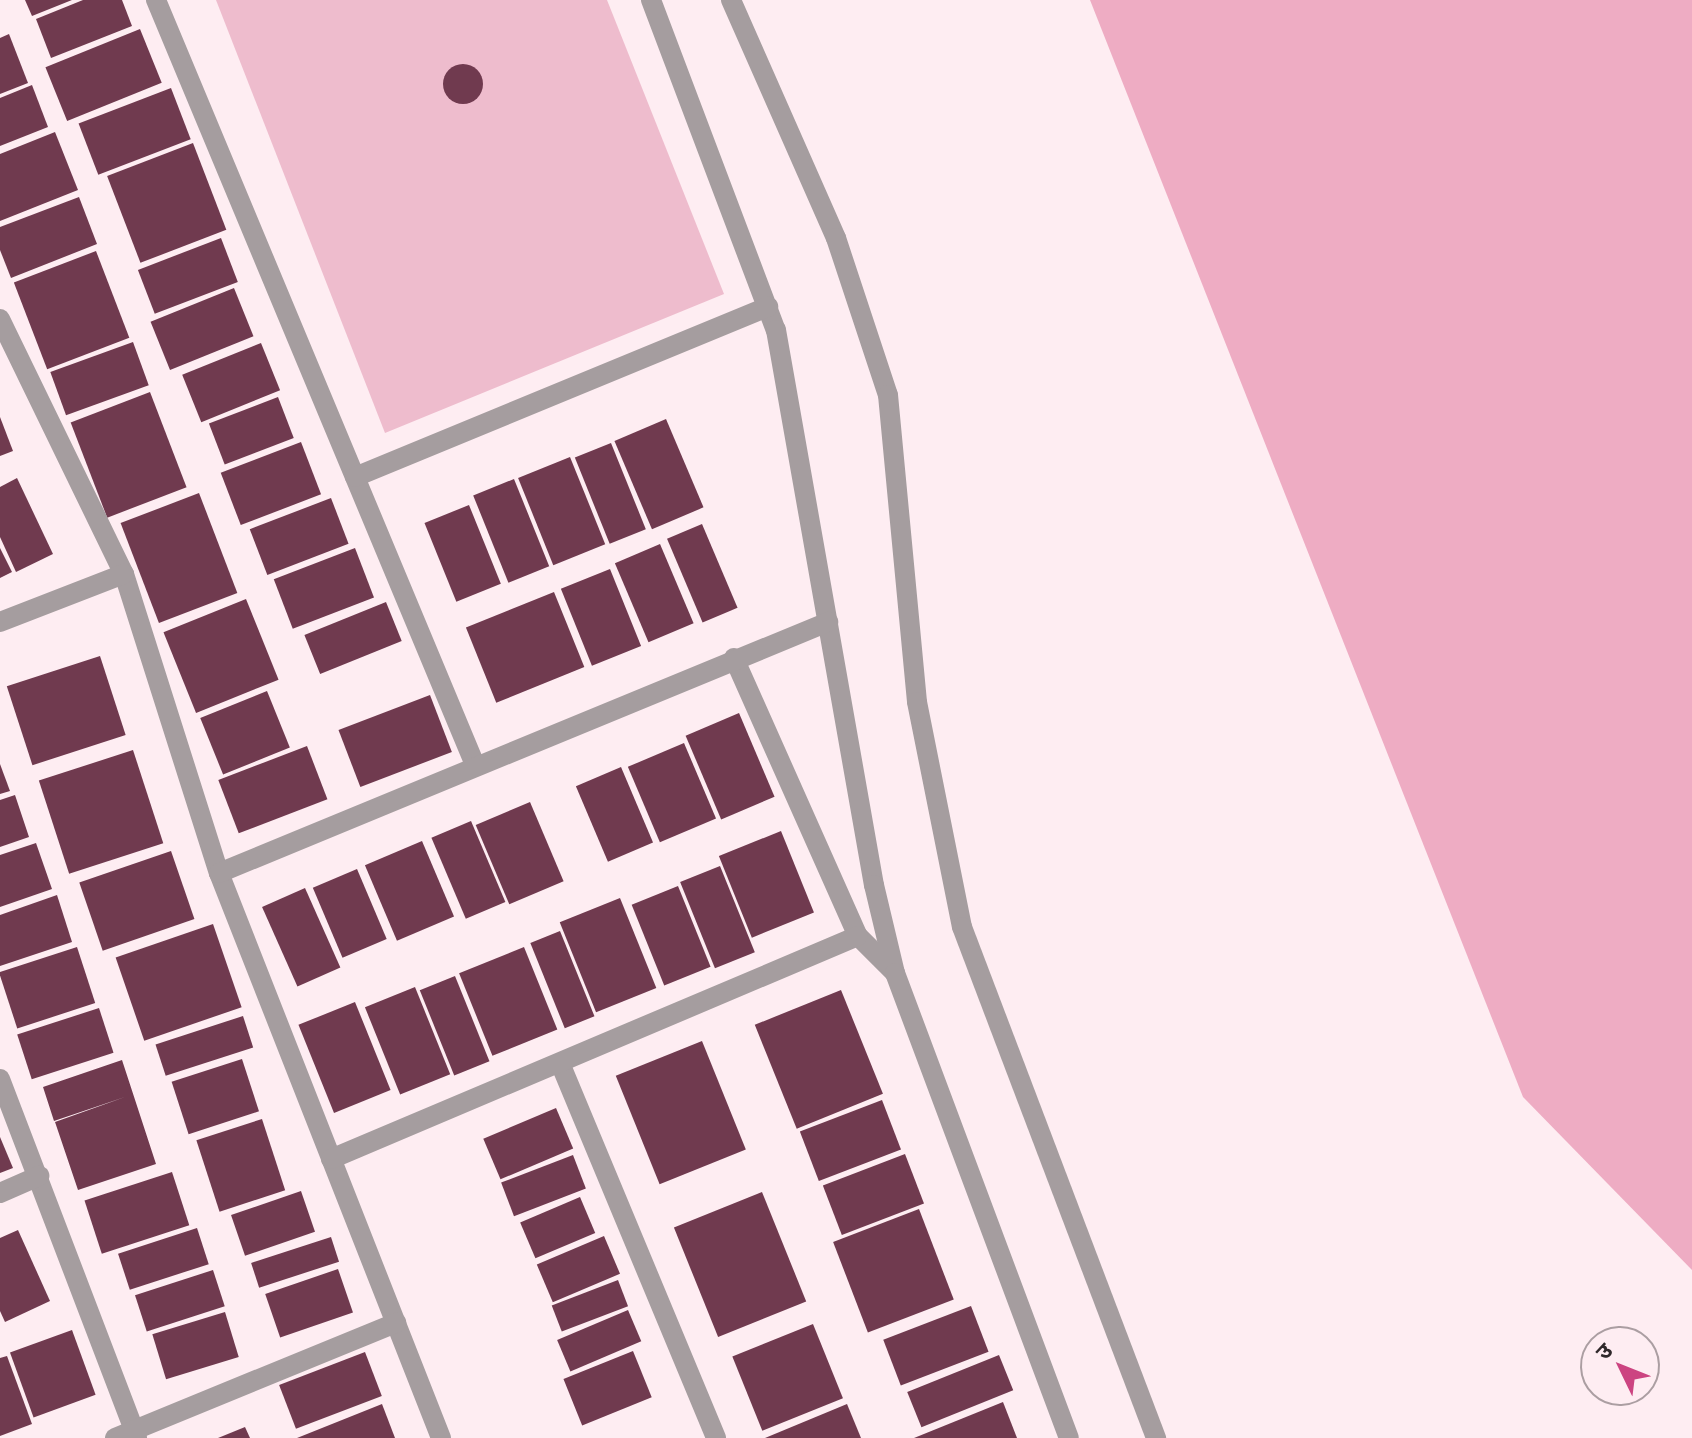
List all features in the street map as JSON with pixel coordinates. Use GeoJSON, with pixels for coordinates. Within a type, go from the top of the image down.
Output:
{"type":"FeatureCollection","features":[{"type":"Feature","properties":{"kind":"street"},"geometry":{"type":"LineString","coordinates":[[156,0],[475,765]]}},
{"type":"Feature","properties":{"kind":"street"},"geometry":{"type":"LineString","coordinates":[[651,0],[768,307],[874,885],[895,973],[1069,1438]]}},
{"type":"Feature","properties":{"kind":"street"},"geometry":{"type":"LineString","coordinates":[[731,0],[836,238],[888,395],[917,702],[962,927],[1156,1438]]}},
{"type":"Feature","properties":{"kind":"street"},"geometry":{"type":"LineString","coordinates":[[355,477],[768,307]]}},
{"type":"Feature","properties":{"kind":"street"},"geometry":{"type":"LineString","coordinates":[[0,319],[6,348],[124,574],[219,873],[441,1438]]}},
{"type":"Feature","properties":{"kind":"street"},"geometry":{"type":"LineString","coordinates":[[0,622],[124,574]]}},
{"type":"Feature","properties":{"kind":"street"},"geometry":{"type":"LineString","coordinates":[[219,873],[734,658],[828,622]]}},
{"type":"Feature","properties":{"kind":"street"},"geometry":{"type":"LineString","coordinates":[[734,658],[858,936],[895,973]]}},
{"type":"Feature","properties":{"kind":"street"},"geometry":{"type":"LineString","coordinates":[[331,1159],[858,936]]}},
{"type":"Feature","properties":{"kind":"street"},"geometry":{"type":"LineString","coordinates":[[560,1063],[716,1438]]}},
{"type":"Feature","properties":{"kind":"street"},"geometry":{"type":"LineString","coordinates":[[0,1079],[39,1176],[129,1435],[396,1323]]}},
{"type":"Feature","properties":{"kind":"street"},"geometry":{"type":"LineString","coordinates":[[0,1193],[39,1176]]}},
{"type":"Feature","properties":{"kind":"shaded area"},"geometry":{"type":"Polygon","coordinates":[[[216,0],[607,0],[724,294],[385,433],[216,0]]]}},
{"type":"Feature","properties":{"kind":"shaded area"},"geometry":{"type":"Polygon","coordinates":[[[1090,0],[1692,0],[1692,1270],[1523,1097],[1090,0]]]}},
{"type":"Feature","properties":{"kind":"building"},"geometry":{"type":"Polygon","coordinates":[[[25,0],[72,0],[32,16],[25,0]]]}},
{"type":"Feature","properties":{"kind":"building"},"geometry":{"type":"Polygon","coordinates":[[[83,0],[122,0],[132,26],[51,58],[36,19],[83,0]]]}},
{"type":"Feature","properties":{"kind":"building"},"geometry":{"type":"Polygon","coordinates":[[[140,29],[162,83],[67,121],[45,67],[140,29]]]}},
{"type":"Feature","properties":{"kind":"building"},"geometry":{"type":"Polygon","coordinates":[[[9,34],[28,83],[0,94],[0,38],[9,34]]]}},
{"type":"Feature","properties":{"kind":"building"},"geometry":{"type":"Polygon","coordinates":[[[463,64],[477,70],[483,84],[477,98],[463,104],[449,98],[443,84],[449,70],[463,64]]]}},
{"type":"Feature","properties":{"kind":"building"},"geometry":{"type":"Polygon","coordinates":[[[32,85],[48,127],[0,146],[0,98],[32,85]]]}},
{"type":"Feature","properties":{"kind":"building"},"geometry":{"type":"Polygon","coordinates":[[[171,88],[191,139],[98,175],[79,123],[171,88]]]}},
{"type":"Feature","properties":{"kind":"building"},"geometry":{"type":"Polygon","coordinates":[[[55,132],[78,190],[0,221],[0,154],[55,132]]]}},
{"type":"Feature","properties":{"kind":"building"},"geometry":{"type":"Polygon","coordinates":[[[193,143],[226,230],[140,263],[107,176],[193,143]]]}},
{"type":"Feature","properties":{"kind":"building"},"geometry":{"type":"Polygon","coordinates":[[[79,197],[97,244],[11,278],[0,250],[0,227],[79,197]]]}},
{"type":"Feature","properties":{"kind":"building"},"geometry":{"type":"Polygon","coordinates":[[[221,238],[238,282],[155,314],[138,270],[221,238]]]}},
{"type":"Feature","properties":{"kind":"building"},"geometry":{"type":"Polygon","coordinates":[[[96,251],[129,338],[47,369],[14,283],[96,251]]]}},
{"type":"Feature","properties":{"kind":"building"},"geometry":{"type":"Polygon","coordinates":[[[234,288],[253,336],[170,370],[151,322],[234,288]]]}},
{"type":"Feature","properties":{"kind":"building"},"geometry":{"type":"Polygon","coordinates":[[[133,342],[149,385],[66,415],[50,372],[133,342]]]}},
{"type":"Feature","properties":{"kind":"building"},"geometry":{"type":"Polygon","coordinates":[[[261,343],[280,390],[201,422],[182,375],[261,343]]]}},
{"type":"Feature","properties":{"kind":"building"},"geometry":{"type":"Polygon","coordinates":[[[150,392],[187,487],[107,518],[71,422],[150,392]]]}},
{"type":"Feature","properties":{"kind":"building"},"geometry":{"type":"Polygon","coordinates":[[[278,397],[294,438],[225,465],[209,424],[278,397]]]}},
{"type":"Feature","properties":{"kind":"building"},"geometry":{"type":"Polygon","coordinates":[[[0,417],[13,451],[0,456],[0,417]]]}},
{"type":"Feature","properties":{"kind":"building"},"geometry":{"type":"Polygon","coordinates":[[[666,419],[704,507],[652,529],[614,441],[666,419]]]}},
{"type":"Feature","properties":{"kind":"building"},"geometry":{"type":"Polygon","coordinates":[[[301,442],[321,494],[241,525],[221,473],[301,442]]]}},
{"type":"Feature","properties":{"kind":"building"},"geometry":{"type":"Polygon","coordinates":[[[611,443],[646,529],[610,544],[575,458],[611,443]]]}},
{"type":"Feature","properties":{"kind":"building"},"geometry":{"type":"Polygon","coordinates":[[[570,457],[605,544],[553,565],[518,478],[570,457]]]}},
{"type":"Feature","properties":{"kind":"building"},"geometry":{"type":"Polygon","coordinates":[[[17,478],[53,554],[16,572],[0,537],[0,487],[17,478]]]}},
{"type":"Feature","properties":{"kind":"building"},"geometry":{"type":"Polygon","coordinates":[[[514,479],[549,566],[508,583],[473,495],[514,479]]]}},
{"type":"Feature","properties":{"kind":"building"},"geometry":{"type":"Polygon","coordinates":[[[199,493],[237,593],[159,623],[121,523],[199,493]]]}},
{"type":"Feature","properties":{"kind":"building"},"geometry":{"type":"Polygon","coordinates":[[[331,498],[349,544],[267,575],[250,529],[331,498]]]}},
{"type":"Feature","properties":{"kind":"building"},"geometry":{"type":"Polygon","coordinates":[[[469,505],[501,584],[456,602],[424,523],[469,505]]]}},
{"type":"Feature","properties":{"kind":"building"},"geometry":{"type":"Polygon","coordinates":[[[702,524],[738,608],[703,623],[667,539],[702,524]]]}},
{"type":"Feature","properties":{"kind":"building"},"geometry":{"type":"Polygon","coordinates":[[[660,544],[694,623],[648,642],[615,563],[660,544]]]}},
{"type":"Feature","properties":{"kind":"building"},"geometry":{"type":"Polygon","coordinates":[[[0,548],[12,572],[0,578],[0,548]]]}},
{"type":"Feature","properties":{"kind":"building"},"geometry":{"type":"Polygon","coordinates":[[[355,548],[374,597],[293,629],[274,579],[355,548]]]}},
{"type":"Feature","properties":{"kind":"building"},"geometry":{"type":"Polygon","coordinates":[[[610,569],[641,646],[592,666],[561,589],[610,569]]]}},
{"type":"Feature","properties":{"kind":"building"},"geometry":{"type":"Polygon","coordinates":[[[554,592],[584,667],[496,703],[466,628],[554,592]]]}},
{"type":"Feature","properties":{"kind":"building"},"geometry":{"type":"Polygon","coordinates":[[[246,599],[279,680],[196,713],[163,632],[246,599]]]}},
{"type":"Feature","properties":{"kind":"building"},"geometry":{"type":"Polygon","coordinates":[[[386,602],[402,641],[320,674],[304,635],[386,602]]]}},
{"type":"Feature","properties":{"kind":"building"},"geometry":{"type":"Polygon","coordinates":[[[100,656],[126,735],[32,765],[7,686],[100,656]]]}},
{"type":"Feature","properties":{"kind":"building"},"geometry":{"type":"Polygon","coordinates":[[[267,691],[290,748],[223,775],[200,718],[267,691]]]}},
{"type":"Feature","properties":{"kind":"building"},"geometry":{"type":"Polygon","coordinates":[[[430,695],[452,752],[360,787],[339,730],[430,695]]]}},
{"type":"Feature","properties":{"kind":"building"},"geometry":{"type":"Polygon","coordinates":[[[739,713],[775,797],[721,819],[686,736],[739,713]]]}},
{"type":"Feature","properties":{"kind":"building"},"geometry":{"type":"Polygon","coordinates":[[[684,743],[716,818],[660,842],[628,767],[684,743]]]}},
{"type":"Feature","properties":{"kind":"building"},"geometry":{"type":"Polygon","coordinates":[[[307,746],[327,799],[239,833],[218,780],[307,746]]]}},
{"type":"Feature","properties":{"kind":"building"},"geometry":{"type":"Polygon","coordinates":[[[133,750],[163,843],[69,874],[39,781],[133,750]]]}},
{"type":"Feature","properties":{"kind":"building"},"geometry":{"type":"Polygon","coordinates":[[[0,764],[10,791],[0,794],[0,764]]]}},
{"type":"Feature","properties":{"kind":"building"},"geometry":{"type":"Polygon","coordinates":[[[621,767],[653,842],[608,862],[576,786],[621,767]]]}},
{"type":"Feature","properties":{"kind":"building"},"geometry":{"type":"Polygon","coordinates":[[[15,795],[29,837],[0,847],[0,800],[15,795]]]}},
{"type":"Feature","properties":{"kind":"building"},"geometry":{"type":"Polygon","coordinates":[[[530,802],[564,881],[509,904],[476,825],[530,802]]]}},
{"type":"Feature","properties":{"kind":"building"},"geometry":{"type":"Polygon","coordinates":[[[471,821],[505,902],[466,919],[431,838],[471,821]]]}},
{"type":"Feature","properties":{"kind":"building"},"geometry":{"type":"Polygon","coordinates":[[[781,831],[814,913],[752,938],[719,856],[781,831]]]}},
{"type":"Feature","properties":{"kind":"building"},"geometry":{"type":"Polygon","coordinates":[[[422,841],[454,916],[397,941],[365,865],[422,841]]]}},
{"type":"Feature","properties":{"kind":"building"},"geometry":{"type":"Polygon","coordinates":[[[36,843],[52,889],[0,907],[0,855],[36,843]]]}},
{"type":"Feature","properties":{"kind":"building"},"geometry":{"type":"Polygon","coordinates":[[[171,851],[194,919],[103,951],[79,883],[171,851]]]}},
{"type":"Feature","properties":{"kind":"building"},"geometry":{"type":"Polygon","coordinates":[[[720,866],[755,952],[715,968],[680,882],[720,866]]]}},
{"type":"Feature","properties":{"kind":"building"},"geometry":{"type":"Polygon","coordinates":[[[357,869],[387,939],[343,958],[313,888],[357,869]]]}},
{"type":"Feature","properties":{"kind":"building"},"geometry":{"type":"Polygon","coordinates":[[[678,886],[711,967],[664,985],[632,905],[678,886]]]}},
{"type":"Feature","properties":{"kind":"building"},"geometry":{"type":"Polygon","coordinates":[[[305,888],[340,967],[297,987],[262,907],[305,888]]]}},
{"type":"Feature","properties":{"kind":"building"},"geometry":{"type":"Polygon","coordinates":[[[57,895],[72,942],[0,966],[0,915],[57,895]]]}},
{"type":"Feature","properties":{"kind":"building"},"geometry":{"type":"Polygon","coordinates":[[[620,898],[656,988],[596,1012],[560,922],[620,898]]]}},
{"type":"Feature","properties":{"kind":"building"},"geometry":{"type":"Polygon","coordinates":[[[213,924],[242,1007],[144,1041],[116,958],[213,924]]]}},
{"type":"Feature","properties":{"kind":"building"},"geometry":{"type":"Polygon","coordinates":[[[560,931],[594,1016],[565,1028],[530,943],[560,931]]]}},
{"type":"Feature","properties":{"kind":"building"},"geometry":{"type":"Polygon","coordinates":[[[77,947],[95,1003],[17,1028],[0,972],[77,947]]]}},
{"type":"Feature","properties":{"kind":"building"},"geometry":{"type":"Polygon","coordinates":[[[524,947],[557,1030],[492,1056],[459,973],[524,947]]]}},
{"type":"Feature","properties":{"kind":"building"},"geometry":{"type":"Polygon","coordinates":[[[455,976],[489,1061],[454,1076],[420,990],[455,976]]]}},
{"type":"Feature","properties":{"kind":"building"},"geometry":{"type":"Polygon","coordinates":[[[415,987],[450,1074],[400,1094],[365,1007],[415,987]]]}},
{"type":"Feature","properties":{"kind":"building"},"geometry":{"type":"Polygon","coordinates":[[[841,990],[883,1094],[797,1129],[755,1025],[841,990]]]}},
{"type":"Feature","properties":{"kind":"building"},"geometry":{"type":"Polygon","coordinates":[[[355,1002],[391,1090],[334,1113],[298,1025],[355,1002]]]}},
{"type":"Feature","properties":{"kind":"building"},"geometry":{"type":"Polygon","coordinates":[[[99,1008],[114,1053],[32,1079],[17,1035],[99,1008]]]}},
{"type":"Feature","properties":{"kind":"building"},"geometry":{"type":"Polygon","coordinates":[[[243,1016],[253,1047],[166,1076],[156,1044],[243,1016]]]}},
{"type":"Feature","properties":{"kind":"building"},"geometry":{"type":"Polygon","coordinates":[[[702,1041],[746,1149],[660,1184],[616,1076],[702,1041]]]}},
{"type":"Feature","properties":{"kind":"building"},"geometry":{"type":"Polygon","coordinates":[[[242,1059],[259,1111],[189,1134],[172,1082],[242,1059]]]}},
{"type":"Feature","properties":{"kind":"building"},"geometry":{"type":"Polygon","coordinates":[[[122,1060],[156,1164],[78,1190],[55,1122],[125,1097],[54,1121],[43,1087],[122,1060]]]}},
{"type":"Feature","properties":{"kind":"building"},"geometry":{"type":"Polygon","coordinates":[[[882,1100],[901,1149],[819,1181],[800,1132],[882,1100]]]}},
{"type":"Feature","properties":{"kind":"building"},"geometry":{"type":"Polygon","coordinates":[[[556,1108],[573,1149],[500,1179],[483,1139],[556,1108]]]}},
{"type":"Feature","properties":{"kind":"building"},"geometry":{"type":"Polygon","coordinates":[[[262,1119],[285,1190],[220,1212],[196,1140],[262,1119]]]}},
{"type":"Feature","properties":{"kind":"building"},"geometry":{"type":"Polygon","coordinates":[[[0,1137],[13,1168],[0,1173],[0,1137]]]}},
{"type":"Feature","properties":{"kind":"building"},"geometry":{"type":"Polygon","coordinates":[[[905,1154],[924,1203],[842,1235],[823,1186],[905,1154]]]}},
{"type":"Feature","properties":{"kind":"building"},"geometry":{"type":"Polygon","coordinates":[[[573,1155],[586,1189],[514,1216],[501,1183],[573,1155]]]}},
{"type":"Feature","properties":{"kind":"building"},"geometry":{"type":"Polygon","coordinates":[[[172,1172],[189,1225],[102,1254],[85,1200],[172,1172]]]}},
{"type":"Feature","properties":{"kind":"building"},"geometry":{"type":"Polygon","coordinates":[[[301,1191],[315,1232],[245,1256],[231,1215],[301,1191]]]}},
{"type":"Feature","properties":{"kind":"building"},"geometry":{"type":"Polygon","coordinates":[[[762,1192],[806,1301],[718,1337],[674,1228],[762,1192]]]}},
{"type":"Feature","properties":{"kind":"building"},"geometry":{"type":"Polygon","coordinates":[[[580,1197],[595,1233],[535,1258],[520,1222],[580,1197]]]}},
{"type":"Feature","properties":{"kind":"building"},"geometry":{"type":"Polygon","coordinates":[[[919,1209],[954,1300],[868,1333],[833,1242],[919,1209]]]}},
{"type":"Feature","properties":{"kind":"building"},"geometry":{"type":"Polygon","coordinates":[[[197,1228],[209,1264],[130,1290],[118,1254],[197,1228]]]}},
{"type":"Feature","properties":{"kind":"building"},"geometry":{"type":"Polygon","coordinates":[[[18,1230],[50,1301],[5,1322],[0,1311],[0,1238],[18,1230]]]}},
{"type":"Feature","properties":{"kind":"building"},"geometry":{"type":"Polygon","coordinates":[[[604,1236],[620,1274],[553,1302],[537,1265],[604,1236]]]}},
{"type":"Feature","properties":{"kind":"building"},"geometry":{"type":"Polygon","coordinates":[[[331,1237],[339,1262],[259,1288],[251,1263],[331,1237]]]}},
{"type":"Feature","properties":{"kind":"building"},"geometry":{"type":"Polygon","coordinates":[[[338,1269],[353,1312],[280,1338],[265,1294],[338,1269]]]}},
{"type":"Feature","properties":{"kind":"building"},"geometry":{"type":"Polygon","coordinates":[[[213,1270],[225,1306],[147,1331],[135,1295],[213,1270]]]}},
{"type":"Feature","properties":{"kind":"building"},"geometry":{"type":"Polygon","coordinates":[[[618,1280],[628,1306],[562,1332],[552,1305],[618,1280]]]}},
{"type":"Feature","properties":{"kind":"building"},"geometry":{"type":"Polygon","coordinates":[[[971,1306],[989,1352],[901,1385],[883,1340],[971,1306]]]}},
{"type":"Feature","properties":{"kind":"building"},"geometry":{"type":"Polygon","coordinates":[[[628,1310],[641,1341],[570,1371],[557,1340],[628,1310]]]}},
{"type":"Feature","properties":{"kind":"building"},"geometry":{"type":"Polygon","coordinates":[[[225,1312],[239,1357],[166,1379],[152,1334],[225,1312]]]}},
{"type":"Feature","properties":{"kind":"building"},"geometry":{"type":"Polygon","coordinates":[[[813,1324],[843,1398],[762,1431],[732,1357],[813,1324]]]}},
{"type":"Feature","properties":{"kind":"building"},"geometry":{"type":"Polygon","coordinates":[[[72,1330],[96,1395],[34,1417],[10,1353],[72,1330]]]}},
{"type":"Feature","properties":{"kind":"building"},"geometry":{"type":"Polygon","coordinates":[[[633,1351],[652,1397],[582,1425],[563,1379],[633,1351]]]}},
{"type":"Feature","properties":{"kind":"building"},"geometry":{"type":"Polygon","coordinates":[[[365,1352],[382,1396],[296,1429],[279,1385],[365,1352]]]}},
{"type":"Feature","properties":{"kind":"building"},"geometry":{"type":"Polygon","coordinates":[[[999,1355],[1013,1390],[921,1427],[907,1392],[999,1355]]]}},
{"type":"Feature","properties":{"kind":"building"},"geometry":{"type":"Polygon","coordinates":[[[7,1356],[32,1424],[0,1436],[0,1358],[7,1356]]]}},
{"type":"Feature","properties":{"kind":"building"},"geometry":{"type":"Polygon","coordinates":[[[1003,1402],[1017,1438],[914,1438],[1003,1402]]]}},
{"type":"Feature","properties":{"kind":"building"},"geometry":{"type":"Polygon","coordinates":[[[382,1404],[395,1438],[297,1438],[382,1404]]]}},
{"type":"Feature","properties":{"kind":"building"},"geometry":{"type":"Polygon","coordinates":[[[847,1404],[861,1438],[765,1438],[847,1404]]]}},
{"type":"Feature","properties":{"kind":"building"},"geometry":{"type":"Polygon","coordinates":[[[245,1427],[250,1438],[218,1438],[245,1427]]]}}]}
